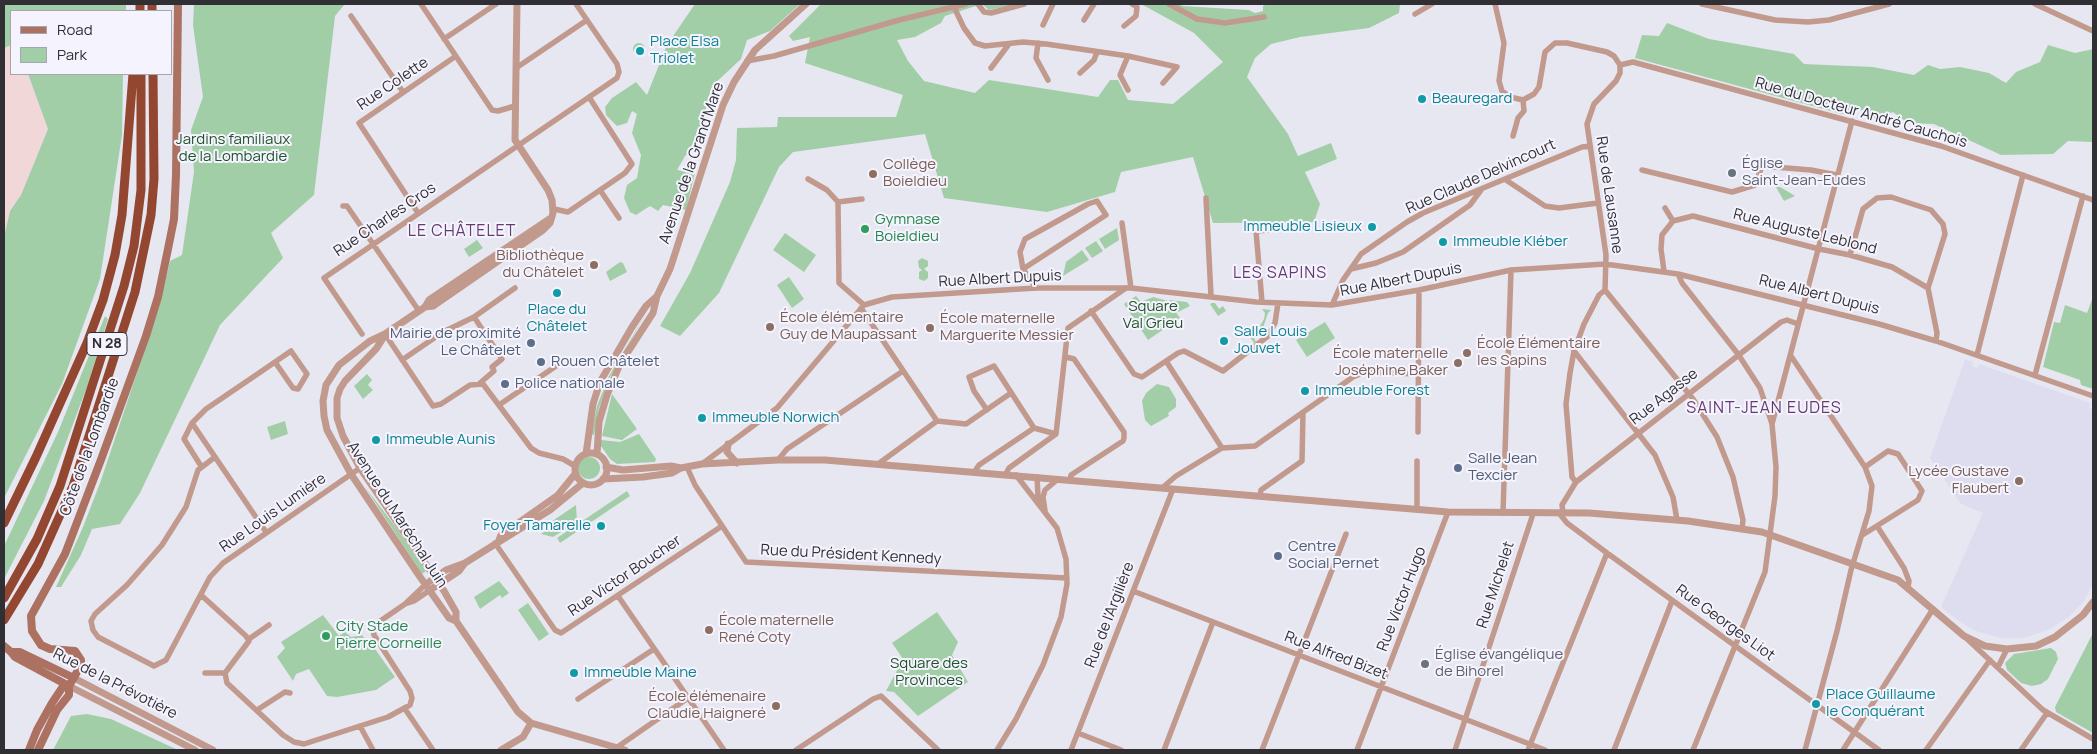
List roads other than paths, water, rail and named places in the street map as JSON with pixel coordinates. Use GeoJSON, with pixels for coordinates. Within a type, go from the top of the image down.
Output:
{"type":"FeatureCollection","features":[{"type":"Feature","properties":{"kind":"highway"},"geometry":{"type":"LineString","coordinates":[[4,523],[80,361],[103,300],[115,255],[122,215],[133,75]]}},
{"type":"Feature","properties":{"kind":"highway","name":"N 28"},"geometry":{"type":"LineString","coordinates":[[4,598],[37,539],[60,486],[124,286],[134,246],[141,190],[141,75]]}},
{"type":"Feature","properties":{"kind":"highway","name":"N 28"},"geometry":{"type":"LineString","coordinates":[[4,620],[38,564],[73,486],[135,292],[151,216],[154,179],[153,75]]}},
{"type":"Feature","properties":{"kind":"main road","name":"Côte de la Lombardie"},"geometry":{"type":"LineString","coordinates":[[74,678],[81,665],[80,656],[75,651],[50,650],[41,645],[32,631],[31,616],[65,554],[112,429],[158,296],[174,219],[178,4]]}},
{"type":"Feature","properties":{"kind":"main road","name":"Rue de la Prévotière"},"geometry":{"type":"LineString","coordinates":[[4,646],[12,652],[20,652],[74,678]]}},
{"type":"Feature","properties":{"kind":"main road"},"geometry":{"type":"LineString","coordinates":[[12,652],[15,658],[54,680],[69,686]]}},
{"type":"Feature","properties":{"kind":"main road"},"geometry":{"type":"LineString","coordinates":[[38,750],[57,710],[69,695],[69,686],[74,678]]}},
{"type":"Feature","properties":{"kind":"main road"},"geometry":{"type":"LineString","coordinates":[[29,750],[37,730],[52,703],[62,688],[69,686]]}},
{"type":"Feature","properties":{"kind":"street"},"geometry":{"type":"LineString","coordinates":[[421,4],[492,110],[498,111],[515,106]]}},
{"type":"Feature","properties":{"kind":"street"},"geometry":{"type":"LineString","coordinates":[[444,39],[496,4]]}},
{"type":"Feature","properties":{"kind":"street"},"geometry":{"type":"LineString","coordinates":[[474,317],[502,360],[492,367],[494,371],[480,383],[470,385],[435,406],[385,334],[422,309],[433,306],[543,230],[551,218],[554,209],[548,190],[518,146],[514,136],[517,4]]}},
{"type":"Feature","properties":{"kind":"street"},"geometry":{"type":"LineString","coordinates":[[516,68],[587,20],[576,4]]}},
{"type":"Feature","properties":{"kind":"street","name":"Avenue de la Grand'Mare"},"geometry":{"type":"LineString","coordinates":[[597,454],[599,422],[607,395],[620,364],[653,314],[657,296],[670,269],[723,105],[755,50],[806,4]]}},
{"type":"Feature","properties":{"kind":"street"},"geometry":{"type":"LineString","coordinates":[[747,61],[774,56],[899,20],[966,4]]}},
{"type":"Feature","properties":{"kind":"street"},"geometry":{"type":"LineString","coordinates":[[978,4],[984,12],[991,13],[1024,4]]}},
{"type":"Feature","properties":{"kind":"street"},"geometry":{"type":"LineString","coordinates":[[1043,25],[1053,4]]}},
{"type":"Feature","properties":{"kind":"street"},"geometry":{"type":"LineString","coordinates":[[1084,20],[1094,4]]}},
{"type":"Feature","properties":{"kind":"street"},"geometry":{"type":"LineString","coordinates":[[1124,26],[1136,16],[1137,7],[1132,4]]}},
{"type":"Feature","properties":{"kind":"street"},"geometry":{"type":"LineString","coordinates":[[1169,4],[1197,19],[1225,23],[1264,17]]}},
{"type":"Feature","properties":{"kind":"street"},"geometry":{"type":"LineString","coordinates":[[1415,14],[1432,4]]}},
{"type":"Feature","properties":{"kind":"street"},"geometry":{"type":"LineString","coordinates":[[1702,4],[1775,20],[1808,22],[1830,20],[1889,4]]}},
{"type":"Feature","properties":{"kind":"street"},"geometry":{"type":"LineString","coordinates":[[2035,4],[2093,31]]}},
{"type":"Feature","properties":{"kind":"street"},"geometry":{"type":"LineString","coordinates":[[1497,5],[1504,44],[1500,86],[1510,97],[1523,100],[1530,98],[1539,86],[1545,52],[1554,43],[1567,43],[1607,52],[1614,56],[1620,65]]}},
{"type":"Feature","properties":{"kind":"street"},"geometry":{"type":"LineString","coordinates":[[954,7],[964,28],[976,43],[985,46],[1038,43],[1128,56],[1177,67],[1163,83]]}},
{"type":"Feature","properties":{"kind":"street"},"geometry":{"type":"LineString","coordinates":[[351,16],[403,92]]}},
{"type":"Feature","properties":{"kind":"street","name":"Rue Charles Cros"},"geometry":{"type":"LineString","coordinates":[[362,334],[324,278],[614,80],[619,72],[617,64],[587,20]]}},
{"type":"Feature","properties":{"kind":"street"},"geometry":{"type":"LineString","coordinates":[[1038,43],[1036,58],[1048,80]]}},
{"type":"Feature","properties":{"kind":"street"},"geometry":{"type":"LineString","coordinates":[[991,68],[1009,44]]}},
{"type":"Feature","properties":{"kind":"street"},"geometry":{"type":"LineString","coordinates":[[1080,73],[1094,60],[1097,52]]}},
{"type":"Feature","properties":{"kind":"street","name":"Rue Colette"},"geometry":{"type":"LineString","coordinates":[[418,213],[359,125],[363,119],[456,56]]}},
{"type":"Feature","properties":{"kind":"street"},"geometry":{"type":"LineString","coordinates":[[1128,56],[1120,75],[1128,90]]}},
{"type":"Feature","properties":{"kind":"street","name":"Rue du Docteur André Cauchois"},"geometry":{"type":"LineString","coordinates":[[1620,65],[1633,62],[1941,146],[2093,200]]}},
{"type":"Feature","properties":{"kind":"street","name":"Rue de Lausanne"},"geometry":{"type":"LineString","coordinates":[[1605,290],[1606,255],[1587,124],[1590,110],[1616,81],[1620,73],[1620,65]]}},
{"type":"Feature","properties":{"kind":"street"},"geometry":{"type":"LineString","coordinates":[[554,209],[568,212],[628,171],[632,164],[589,97]]}},
{"type":"Feature","properties":{"kind":"street"},"geometry":{"type":"LineString","coordinates":[[1513,136],[1518,118],[1524,111],[1523,100]]}},
{"type":"Feature","properties":{"kind":"street"},"geometry":{"type":"LineString","coordinates":[[1772,424],[1852,121]]}},
{"type":"Feature","properties":{"kind":"street","name":"Rue Claude Delvincourt"},"geometry":{"type":"LineString","coordinates":[[1332,306],[1361,254],[1407,222],[1423,213],[1506,180],[1582,146],[1590,146]]}},
{"type":"Feature","properties":{"kind":"street"},"geometry":{"type":"LineString","coordinates":[[1642,170],[1732,192],[1755,185],[1762,166],[1811,170],[1837,175]]}},
{"type":"Feature","properties":{"kind":"street"},"geometry":{"type":"LineString","coordinates":[[1978,355],[2023,175]]}},
{"type":"Feature","properties":{"kind":"street"},"geometry":{"type":"LineString","coordinates":[[808,179],[827,190],[838,202],[839,283],[862,307],[937,422]]}},
{"type":"Feature","properties":{"kind":"street"},"geometry":{"type":"LineString","coordinates":[[1506,180],[1545,206],[1559,208],[1598,203]]}},
{"type":"Feature","properties":{"kind":"street"},"geometry":{"type":"LineString","coordinates":[[600,190],[619,218]]}},
{"type":"Feature","properties":{"kind":"street"},"geometry":{"type":"LineString","coordinates":[[1351,269],[1403,252],[1470,205],[1482,190]]}},
{"type":"Feature","properties":{"kind":"street"},"geometry":{"type":"LineString","coordinates":[[2035,375],[2083,196]]}},
{"type":"Feature","properties":{"kind":"street"},"geometry":{"type":"LineString","coordinates":[[1850,255],[1863,209],[1877,198],[1891,197],[1931,210],[1943,224],[1944,234],[1928,288],[1937,333],[1936,340]]}},
{"type":"Feature","properties":{"kind":"street"},"geometry":{"type":"LineString","coordinates":[[1206,198],[1211,296]]}},
{"type":"Feature","properties":{"kind":"street"},"geometry":{"type":"LineString","coordinates":[[838,202],[862,199]]}},
{"type":"Feature","properties":{"kind":"street"},"geometry":{"type":"LineString","coordinates":[[1023,269],[1106,215],[1097,201],[1088,204],[1025,239],[1020,252],[1023,269],[1036,288]]}},
{"type":"Feature","properties":{"kind":"street"},"geometry":{"type":"LineString","coordinates":[[343,206],[347,206],[422,309]]}},
{"type":"Feature","properties":{"kind":"street"},"geometry":{"type":"LineString","coordinates":[[1664,271],[1661,249],[1662,235],[1673,221],[1665,208]]}},
{"type":"Feature","properties":{"kind":"street","name":"Rue Auguste Leblond"},"geometry":{"type":"LineString","coordinates":[[1673,221],[1693,216],[1819,249],[1850,255],[1892,267],[1928,288]]}},
{"type":"Feature","properties":{"kind":"street"},"geometry":{"type":"LineString","coordinates":[[1005,475],[1009,468],[1056,434],[1068,328],[1128,288],[1122,223]]}},
{"type":"Feature","properties":{"kind":"street"},"geometry":{"type":"LineString","coordinates":[[1262,302],[1256,231],[1268,230]]}},
{"type":"Feature","properties":{"kind":"street","name":"Rue Albert Dupuis"},"geometry":{"type":"LineString","coordinates":[[862,307],[892,297],[1036,288],[1128,288],[1262,302],[1332,306],[1511,270],[1605,264],[1664,271],[1804,304],[1936,340],[2093,396]]}},
{"type":"Feature","properties":{"kind":"street"},"geometry":{"type":"LineString","coordinates":[[1503,513],[1511,270]]}},
{"type":"Feature","properties":{"kind":"street"},"geometry":{"type":"LineString","coordinates":[[1678,274],[1682,283],[1738,354],[1760,388],[1772,424],[1776,467],[1771,536],[1765,572],[1693,750]]}},
{"type":"Feature","properties":{"kind":"street"},"geometry":{"type":"LineString","coordinates":[[402,360],[443,332],[474,317],[515,288]]}},
{"type":"Feature","properties":{"kind":"street"},"geometry":{"type":"LineString","coordinates":[[1418,432],[1419,290]]}},
{"type":"Feature","properties":{"kind":"street"},"geometry":{"type":"LineString","coordinates":[[1576,482],[1572,477],[1566,404],[1574,351],[1584,324],[1599,295],[1605,290],[1705,416],[1726,458],[1739,499],[1742,529]]}},
{"type":"Feature","properties":{"kind":"street","name":"Avenue de la Grand'Mare"},"geometry":{"type":"LineString","coordinates":[[586,454],[593,404],[600,382],[637,320],[657,296]]}},
{"type":"Feature","properties":{"kind":"street"},"geometry":{"type":"LineString","coordinates":[[1091,312],[1138,377],[1142,377],[1184,351],[1223,371],[1268,336],[1275,323],[1278,303]]}},
{"type":"Feature","properties":{"kind":"street"},"geometry":{"type":"LineString","coordinates":[[702,464],[783,403],[862,307]]}},
{"type":"Feature","properties":{"kind":"street","name":"Rue Agasse"},"geometry":{"type":"LineString","coordinates":[[1561,513],[1562,505],[1576,482],[1784,320],[1798,324]]}},
{"type":"Feature","properties":{"kind":"street","name":"Avenue du Maréchal Juin"},"geometry":{"type":"LineString","coordinates":[[385,334],[376,349],[345,381],[337,398],[337,418],[360,468],[440,585],[456,612],[456,621]]}},
{"type":"Feature","properties":{"kind":"street","name":"Avenue du Maréchal Juin"},"geometry":{"type":"LineString","coordinates":[[385,334],[370,341],[339,365],[329,379],[324,391],[323,409],[325,423],[351,474],[449,618],[456,621],[512,704],[530,723]]}},
{"type":"Feature","properties":{"kind":"street"},"geometry":{"type":"LineString","coordinates":[[215,457],[201,466],[184,439],[192,423],[206,409],[291,351],[307,374],[298,389],[294,389],[275,362]]}},
{"type":"Feature","properties":{"kind":"street"},"geometry":{"type":"LineString","coordinates":[[1574,351],[1655,456],[1666,477],[1673,497],[1677,520]]}},
{"type":"Feature","properties":{"kind":"street"},"geometry":{"type":"LineString","coordinates":[[1791,356],[1865,466],[1872,486],[1864,534],[1853,564],[1805,750]]}},
{"type":"Feature","properties":{"kind":"street"},"geometry":{"type":"LineString","coordinates":[[1066,357],[1074,359],[1124,432],[1124,438],[1071,475],[1070,480]]}},
{"type":"Feature","properties":{"kind":"street"},"geometry":{"type":"LineString","coordinates":[[1166,361],[1222,448]]}},
{"type":"Feature","properties":{"kind":"street"},"geometry":{"type":"LineString","coordinates":[[499,405],[559,364]]}},
{"type":"Feature","properties":{"kind":"street"},"geometry":{"type":"LineString","coordinates":[[987,410],[974,391],[969,376],[994,366],[1034,428],[1056,434]]}},
{"type":"Feature","properties":{"kind":"street"},"geometry":{"type":"LineString","coordinates":[[778,460],[787,449],[903,371]]}},
{"type":"Feature","properties":{"kind":"street"},"geometry":{"type":"LineString","coordinates":[[1162,488],[1191,466],[1222,448],[1255,446],[1353,377],[1365,372],[1418,374]]}},
{"type":"Feature","properties":{"kind":"street"},"geometry":{"type":"LineString","coordinates":[[480,383],[486,386],[531,448],[539,453],[563,459],[575,466]]}},
{"type":"Feature","properties":{"kind":"street"},"geometry":{"type":"LineString","coordinates":[[878,464],[937,422],[966,424],[1011,393]]}},
{"type":"Feature","properties":{"kind":"street"},"geometry":{"type":"LineString","coordinates":[[1260,496],[1261,490],[1302,461],[1303,412]]}},
{"type":"Feature","properties":{"kind":"street"},"geometry":{"type":"LineString","coordinates":[[192,423],[266,532]]}},
{"type":"Feature","properties":{"kind":"street"},"geometry":{"type":"LineString","coordinates":[[975,471],[979,465],[1034,428]]}},
{"type":"Feature","properties":{"kind":"street"},"geometry":{"type":"LineString","coordinates":[[728,444],[728,452],[737,463]]}},
{"type":"Feature","properties":{"kind":"street"},"geometry":{"type":"LineString","coordinates":[[1864,534],[1918,500],[1922,491],[1898,454],[1888,452],[1865,466]]}},
{"type":"Feature","properties":{"kind":"street"},"geometry":{"type":"LineString","coordinates":[[497,542],[501,535],[558,495],[575,474],[575,466],[579,458],[586,454],[597,454],[602,458],[606,466],[603,479]]}},
{"type":"Feature","properties":{"kind":"street"},"geometry":{"type":"LineString","coordinates":[[575,474],[583,483],[593,485],[603,479],[672,473],[702,464],[778,460],[878,464],[1417,510],[1533,514],[1589,513],[1677,520],[1742,529],[1771,536],[1898,580],[1933,608],[2046,712],[2093,739]]}},
{"type":"Feature","properties":{"kind":"street"},"geometry":{"type":"LineString","coordinates":[[1417,461],[1417,510]]}},
{"type":"Feature","properties":{"kind":"street","name":"Rue Louis Lumière"},"geometry":{"type":"LineString","coordinates":[[201,466],[186,506],[162,545],[126,585],[95,614],[91,626],[98,637],[154,666],[158,666],[166,660],[210,577],[223,563],[360,468]]}},
{"type":"Feature","properties":{"kind":"street"},"geometry":{"type":"LineString","coordinates":[[606,466],[623,470],[671,466],[684,468]]}},
{"type":"Feature","properties":{"kind":"street","name":"Rue du Président Kennedy"},"geometry":{"type":"LineString","coordinates":[[684,468],[746,562],[1067,578]]}},
{"type":"Feature","properties":{"kind":"street"},"geometry":{"type":"LineString","coordinates":[[1016,475],[1026,491],[1045,511]]}},
{"type":"Feature","properties":{"kind":"street"},"geometry":{"type":"LineString","coordinates":[[997,750],[1016,719],[1043,666],[1062,611],[1067,578],[1066,559],[1061,538],[1038,496],[1037,477]]}},
{"type":"Feature","properties":{"kind":"street"},"geometry":{"type":"LineString","coordinates":[[1045,511],[1043,497],[1045,490],[1058,479]]}},
{"type":"Feature","properties":{"kind":"street"},"geometry":{"type":"LineString","coordinates":[[405,604],[414,601],[440,585],[459,571],[466,563],[550,510],[583,483]]}},
{"type":"Feature","properties":{"kind":"street","name":"Rue de l'Argilière"},"geometry":{"type":"LineString","coordinates":[[1071,750],[1173,489]]}},
{"type":"Feature","properties":{"kind":"street","name":"Rue Victor Hugo"},"geometry":{"type":"LineString","coordinates":[[1357,750],[1448,512]]}},
{"type":"Feature","properties":{"kind":"street","name":"Rue Georges Liot"},"geometry":{"type":"LineString","coordinates":[[1561,513],[1567,523],[1607,553],[1879,750]]}},
{"type":"Feature","properties":{"kind":"street","name":"Rue Michelet"},"geometry":{"type":"LineString","coordinates":[[1455,750],[1533,514]]}},
{"type":"Feature","properties":{"kind":"street","name":"Rue Victor Boucher"},"geometry":{"type":"LineString","coordinates":[[497,542],[555,630],[560,633],[722,526]]}},
{"type":"Feature","properties":{"kind":"street"},"geometry":{"type":"LineString","coordinates":[[1876,526],[1904,568],[1909,581],[1908,587]]}},
{"type":"Feature","properties":{"kind":"street"},"geometry":{"type":"LineString","coordinates":[[1262,750],[1346,534]]}},
{"type":"Feature","properties":{"kind":"street"},"geometry":{"type":"LineString","coordinates":[[1530,747],[1607,553]]}},
{"type":"Feature","properties":{"kind":"street"},"geometry":{"type":"LineString","coordinates":[[224,673],[227,682],[283,735],[298,743],[315,741],[405,709],[412,702],[412,695],[373,632],[376,624],[405,604],[434,577],[456,565],[466,563]]}},
{"type":"Feature","properties":{"kind":"street","name":"Rue Alfred Bizet"},"geometry":{"type":"LineString","coordinates":[[1133,591],[1382,687],[1530,747],[1545,750]]}},
{"type":"Feature","properties":{"kind":"street"},"geometry":{"type":"LineString","coordinates":[[201,595],[249,639]]}},
{"type":"Feature","properties":{"kind":"street"},"geometry":{"type":"LineString","coordinates":[[618,596],[724,750]]}},
{"type":"Feature","properties":{"kind":"street"},"geometry":{"type":"LineString","coordinates":[[1614,750],[1672,601]]}},
{"type":"Feature","properties":{"kind":"street"},"geometry":{"type":"LineString","coordinates":[[1964,636],[1987,646],[2006,649],[2036,646],[2056,637],[2083,615],[2093,602]]}},
{"type":"Feature","properties":{"kind":"street"},"geometry":{"type":"LineString","coordinates":[[1843,750],[1933,608]]}},
{"type":"Feature","properties":{"kind":"street"},"geometry":{"type":"LineString","coordinates":[[1164,750],[1213,622]]}},
{"type":"Feature","properties":{"kind":"street"},"geometry":{"type":"LineString","coordinates":[[224,673],[249,643],[249,639],[269,625]]}},
{"type":"Feature","properties":{"kind":"street"},"geometry":{"type":"LineString","coordinates":[[1926,750],[1988,659],[1987,646]]}},
{"type":"Feature","properties":{"kind":"street"},"geometry":{"type":"LineString","coordinates":[[578,699],[654,649]]}},
{"type":"Feature","properties":{"kind":"street"},"geometry":{"type":"LineString","coordinates":[[1998,667],[2006,649]]}},
{"type":"Feature","properties":{"kind":"street"},"geometry":{"type":"LineString","coordinates":[[205,673],[224,673]]}},
{"type":"Feature","properties":{"kind":"street","name":"Rue de la Prévotière"},"geometry":{"type":"LineString","coordinates":[[74,678],[213,750]]}},
{"type":"Feature","properties":{"kind":"street","name":"Rue de la Prévotière"},"geometry":{"type":"LineString","coordinates":[[69,686],[195,750]]}},
{"type":"Feature","properties":{"kind":"street"},"geometry":{"type":"LineString","coordinates":[[257,710],[285,692],[290,693]]}},
{"type":"Feature","properties":{"kind":"street"},"geometry":{"type":"LineString","coordinates":[[796,750],[873,699],[881,696],[938,750]]}},
{"type":"Feature","properties":{"kind":"street"},"geometry":{"type":"LineString","coordinates":[[616,748],[688,698]]}},
{"type":"Feature","properties":{"kind":"street"},"geometry":{"type":"LineString","coordinates":[[405,709],[434,750]]}},
{"type":"Feature","properties":{"kind":"street"},"geometry":{"type":"LineString","coordinates":[[2021,750],[2046,712]]}},
{"type":"Feature","properties":{"kind":"street"},"geometry":{"type":"LineString","coordinates":[[501,750],[523,737],[530,723],[625,750]]}},
{"type":"Feature","properties":{"kind":"street"},"geometry":{"type":"LineString","coordinates":[[360,726],[373,750]]}},
{"type":"Feature","properties":{"kind":"street"},"geometry":{"type":"LineString","coordinates":[[1078,733],[1121,750]]}},
{"type":"Feature","properties":{"kind":"place","name":"Place Elsa Triolet"},"geometry":{"type":"Point","coordinates":[640,51]}},
{"type":"Feature","properties":{"kind":"place","name":"Beauregard"},"geometry":{"type":"Point","coordinates":[1422,99]}},
{"type":"Feature","properties":{"kind":"place","name":"Église Saint-Jean-Eudes"},"geometry":{"type":"Point","coordinates":[1732,173]}},
{"type":"Feature","properties":{"kind":"place","name":"Collège Boieldieu"},"geometry":{"type":"Point","coordinates":[873,174]}},
{"type":"Feature","properties":{"kind":"place","name":"Immeuble Lisieux"},"geometry":{"type":"Point","coordinates":[1372,227]}},
{"type":"Feature","properties":{"kind":"place","name":"Gymnase Boieldieu"},"geometry":{"type":"Point","coordinates":[865,229]}},
{"type":"Feature","properties":{"kind":"place","name":"Immeuble Kléber"},"geometry":{"type":"Point","coordinates":[1443,242]}},
{"type":"Feature","properties":{"kind":"place","name":"Bibliothèque du Châtelet"},"geometry":{"type":"Point","coordinates":[594,265]}},
{"type":"Feature","properties":{"kind":"place","name":"Place du Châtelet"},"geometry":{"type":"Point","coordinates":[557,293]}},
{"type":"Feature","properties":{"kind":"place","name":"École élémentaire Guy de Maupassant"},"geometry":{"type":"Point","coordinates":[770,327]}},
{"type":"Feature","properties":{"kind":"place","name":"École maternelle Marguerite Messier"},"geometry":{"type":"Point","coordinates":[930,328]}},
{"type":"Feature","properties":{"kind":"place","name":"Salle Louis Jouvet"},"geometry":{"type":"Point","coordinates":[1224,341]}},
{"type":"Feature","properties":{"kind":"place","name":"Mairie de proximité Le Châtelet"},"geometry":{"type":"Point","coordinates":[531,343]}},
{"type":"Feature","properties":{"kind":"place","name":"École Élémentaire les Sapins"},"geometry":{"type":"Point","coordinates":[1467,353]}},
{"type":"Feature","properties":{"kind":"place","name":"Rouen Châtelet"},"geometry":{"type":"Point","coordinates":[541,362]}},
{"type":"Feature","properties":{"kind":"place","name":"École maternelle Joséphine Baker"},"geometry":{"type":"Point","coordinates":[1458,363]}},
{"type":"Feature","properties":{"kind":"place","name":"Police nationale"},"geometry":{"type":"Point","coordinates":[505,384]}},
{"type":"Feature","properties":{"kind":"place","name":"Immeuble Forest"},"geometry":{"type":"Point","coordinates":[1305,391]}},
{"type":"Feature","properties":{"kind":"place","name":"Immeuble Norwich"},"geometry":{"type":"Point","coordinates":[702,418]}},
{"type":"Feature","properties":{"kind":"place","name":"Immeuble Aunis"},"geometry":{"type":"Point","coordinates":[376,440]}},
{"type":"Feature","properties":{"kind":"place","name":"Salle Jean Texcier"},"geometry":{"type":"Point","coordinates":[1458,468]}},
{"type":"Feature","properties":{"kind":"place","name":"Lycée Gustave Flaubert"},"geometry":{"type":"Point","coordinates":[2019,481]}},
{"type":"Feature","properties":{"kind":"place","name":"Foyer Tamarelle"},"geometry":{"type":"Point","coordinates":[601,526]}},
{"type":"Feature","properties":{"kind":"place","name":"Centre Social Pernet"},"geometry":{"type":"Point","coordinates":[1278,556]}},
{"type":"Feature","properties":{"kind":"place","name":"École maternelle René Coty"},"geometry":{"type":"Point","coordinates":[709,630]}},
{"type":"Feature","properties":{"kind":"place","name":"City Stade Pierre Corneille"},"geometry":{"type":"Point","coordinates":[326,636]}},
{"type":"Feature","properties":{"kind":"place","name":"Église évangélique de Bihorel"},"geometry":{"type":"Point","coordinates":[1425,664]}},
{"type":"Feature","properties":{"kind":"place","name":"Immeuble Maine"},"geometry":{"type":"Point","coordinates":[574,673]}},
{"type":"Feature","properties":{"kind":"place","name":"Place Guillaume le Conquérant"},"geometry":{"type":"Point","coordinates":[1816,704]}},
{"type":"Feature","properties":{"kind":"place","name":"École élémenaire Claudie Haigneré"},"geometry":{"type":"Point","coordinates":[776,706]}},
{"type":"Feature","properties":{"kind":"district","name":"LE CHÂTELET"},"geometry":{"type":"Point","coordinates":[462,232]}},
{"type":"Feature","properties":{"kind":"district","name":"LES SAPINS"},"geometry":{"type":"Point","coordinates":[1280,274]}},
{"type":"Feature","properties":{"kind":"district","name":"SAINT-JEAN EUDES"},"geometry":{"type":"Point","coordinates":[1764,409]}},
{"type":"Feature","properties":{"kind":"park label","name":"Jardins familiaux de la Lombardie"},"geometry":{"type":"Point","coordinates":[233,148]}},
{"type":"Feature","properties":{"kind":"park label","name":"Square Val Grieu"},"geometry":{"type":"Point","coordinates":[1153,316]}},
{"type":"Feature","properties":{"kind":"park label","name":"Square des Provinces"},"geometry":{"type":"Point","coordinates":[929,672]}}]}
